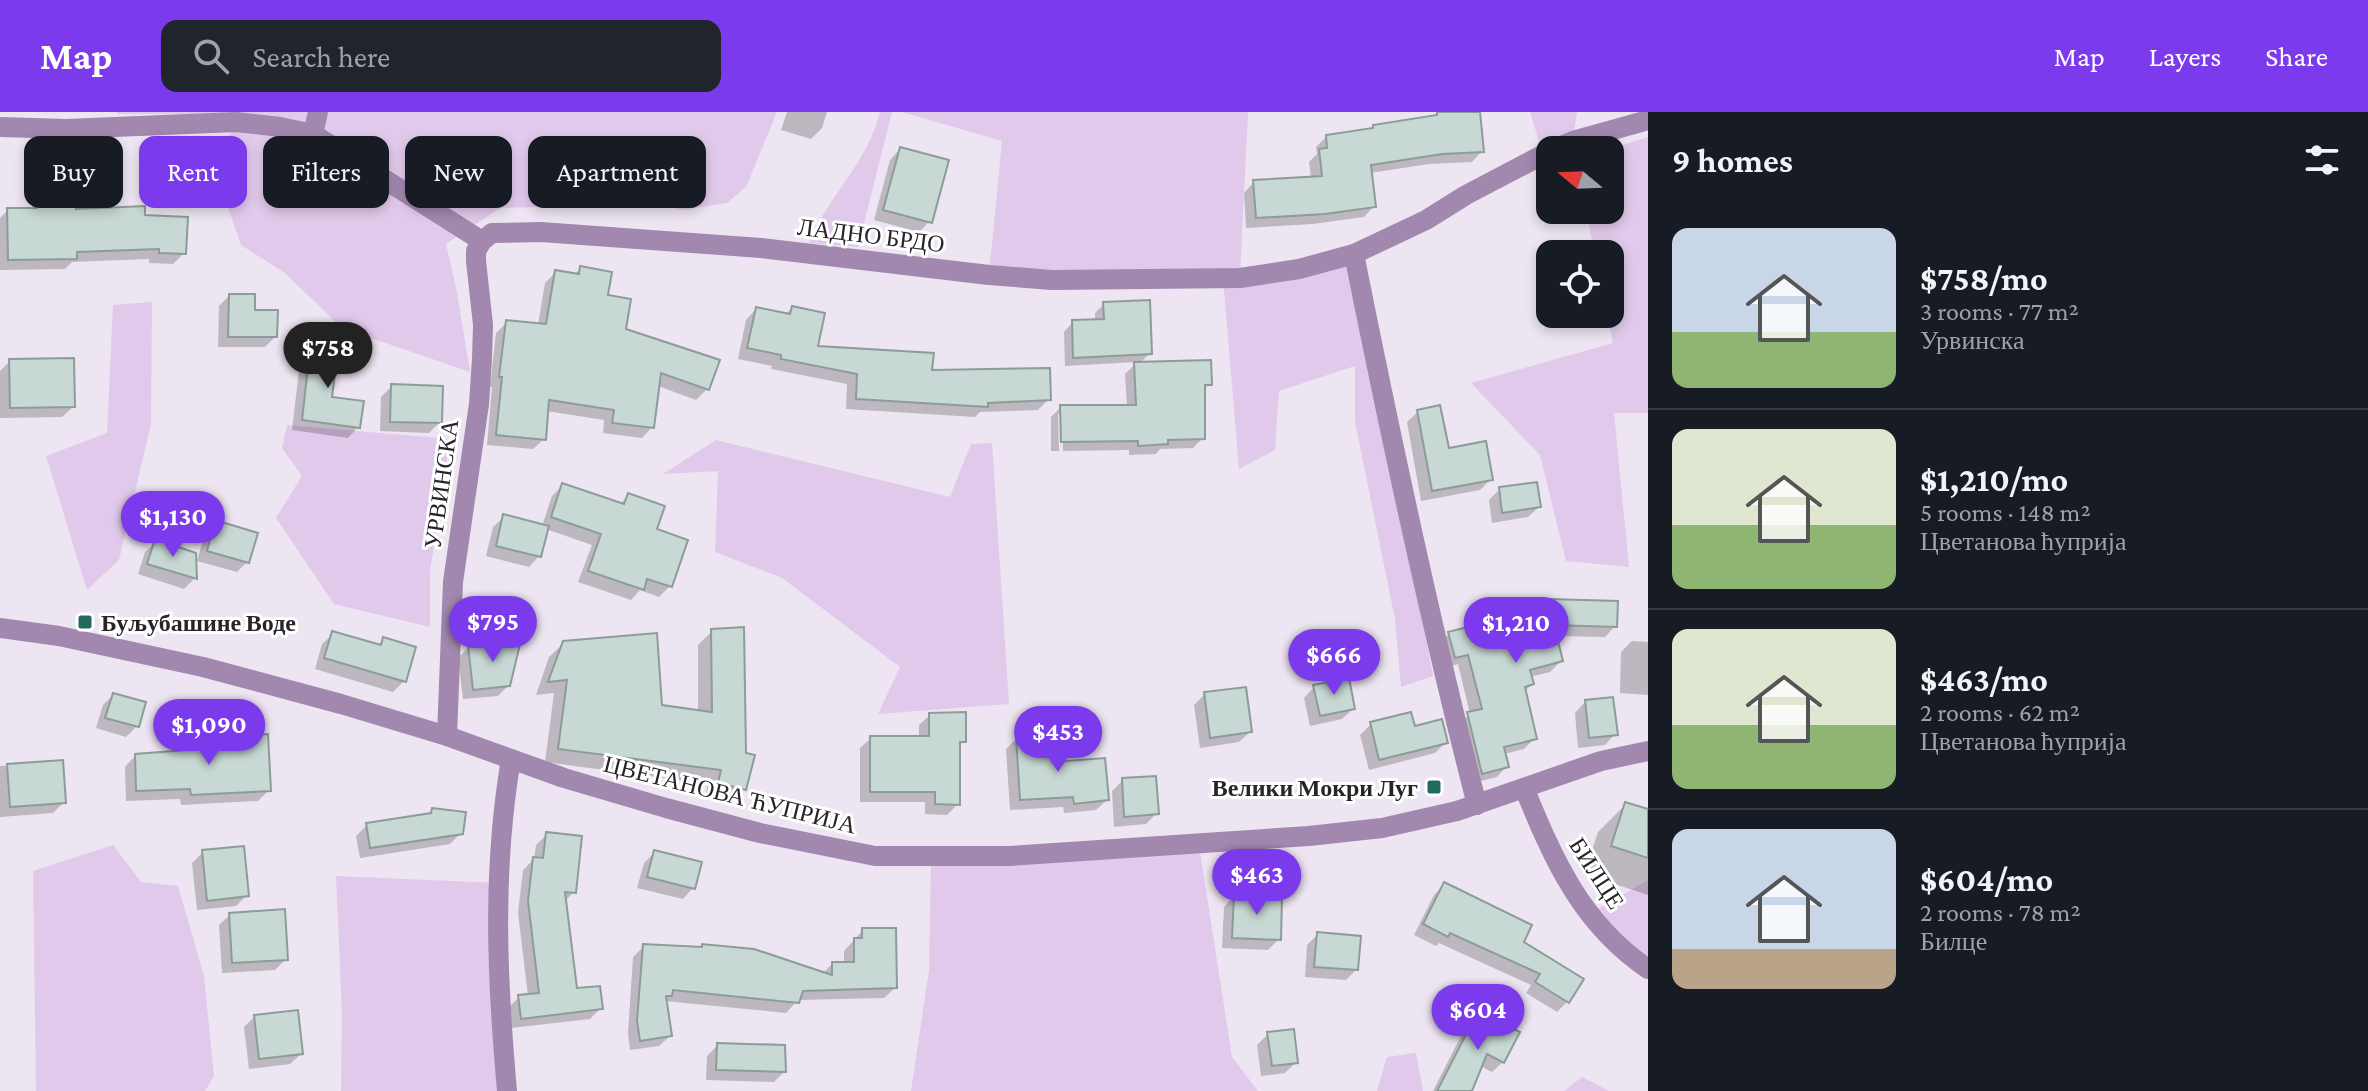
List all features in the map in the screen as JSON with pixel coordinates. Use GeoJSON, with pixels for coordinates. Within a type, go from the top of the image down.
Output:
{"type":"FeatureCollection","features":[{"type":"Feature","properties":{"kind":"street"},"geometry":{"type":"LineString","coordinates":[[313,134],[318,112]]}},
{"type":"Feature","properties":{"kind":"street","name":"ЛАДНО БРДО"},"geometry":{"type":"LineString","coordinates":[[1591,136],[1648,120]]}},
{"type":"Feature","properties":{"kind":"street"},"geometry":{"type":"LineString","coordinates":[[0,127],[66,129],[236,122],[313,134],[482,241]]}},
{"type":"Feature","properties":{"kind":"street","name":"ЛАДНО БРДО"},"geometry":{"type":"LineString","coordinates":[[482,241],[492,233],[541,232],[761,248],[1052,280],[1240,278],[1299,269],[1354,254],[1426,220],[1536,158]]}},
{"type":"Feature","properties":{"kind":"street","name":"УРВИНСКА"},"geometry":{"type":"LineString","coordinates":[[447,736],[453,582],[479,404],[483,325],[476,251],[482,241]]}},
{"type":"Feature","properties":{"kind":"street"},"geometry":{"type":"LineString","coordinates":[[1354,254],[1441,666],[1477,805]]}},
{"type":"Feature","properties":{"kind":"street","name":"ЦВЕТАНОВА ЋУПРИЈА"},"geometry":{"type":"LineString","coordinates":[[0,628],[59,636],[203,667],[447,736],[613,793],[760,833],[821,847],[895,858],[1009,856],[1309,836],[1382,828],[1477,805],[1601,761],[1648,751]]}},
{"type":"Feature","properties":{"kind":"street"},"geometry":{"type":"LineString","coordinates":[[507,1091],[499,999],[498,883],[501,818],[511,759]]}},
{"type":"Feature","properties":{"kind":"street","name":"БИЛЦЕ"},"geometry":{"type":"LineString","coordinates":[[1525,790],[1560,871],[1588,914],[1607,935],[1648,969]]}},
{"type":"Feature","properties":{"kind":"shaded area"},"geometry":{"type":"Polygon","coordinates":[[[777,112],[746,187],[727,203],[706,206],[706,136],[528,136],[528,207],[512,208],[512,136],[405,136],[405,208],[500,208],[446,244],[470,372],[342,328],[285,273],[241,245],[228,208],[247,208],[247,136],[229,136],[237,114],[117,114],[777,112]]]}},
{"type":"Feature","properties":{"kind":"shaded area"},"geometry":{"type":"Polygon","coordinates":[[[880,112],[892,112],[858,247],[809,243],[826,210],[867,147],[880,112]]]}},
{"type":"Feature","properties":{"kind":"shaded area"},"geometry":{"type":"Polygon","coordinates":[[[902,112],[1248,112],[1240,275],[1354,254],[1433,676],[1401,687],[1395,619],[1355,422],[1355,366],[1279,391],[1275,450],[1239,469],[1223,278],[989,275],[1002,141],[902,112]]]}},
{"type":"Feature","properties":{"kind":"shaded area"},"geometry":{"type":"Polygon","coordinates":[[[1530,112],[1577,112],[1574,136],[1537,136],[1530,112]]]}},
{"type":"Feature","properties":{"kind":"shaded area"},"geometry":{"type":"Polygon","coordinates":[[[1648,137],[1648,413],[1614,413],[1629,567],[1566,561],[1540,455],[1471,383],[1613,343],[1610,328],[1624,328],[1624,240],[1592,240],[1589,224],[1624,224],[1624,145],[1648,137]]]}},
{"type":"Feature","properties":{"kind":"shaded area"},"geometry":{"type":"Polygon","coordinates":[[[152,302],[151,424],[119,560],[87,590],[46,456],[107,433],[113,305],[152,302]]]}},
{"type":"Feature","properties":{"kind":"shaded area"},"geometry":{"type":"Polygon","coordinates":[[[287,425],[450,439],[430,572],[430,627],[334,604],[276,518],[302,476],[282,448],[287,425]]]}},
{"type":"Feature","properties":{"kind":"shaded area"},"geometry":{"type":"Polygon","coordinates":[[[716,440],[950,497],[971,444],[992,443],[1009,704],[878,714],[900,667],[782,578],[715,552],[718,471],[663,474],[716,440]]]}},
{"type":"Feature","properties":{"kind":"shaded area"},"geometry":{"type":"Polygon","coordinates":[[[113,845],[141,882],[178,886],[204,976],[214,1076],[205,1091],[36,1091],[33,871],[113,845]]]}},
{"type":"Feature","properties":{"kind":"shaded area"},"geometry":{"type":"Polygon","coordinates":[[[1199,845],[1232,1057],[1258,1091],[911,1091],[929,970],[931,858],[1199,845]]]}},
{"type":"Feature","properties":{"kind":"shaded area"},"geometry":{"type":"Polygon","coordinates":[[[336,876],[498,883],[507,1091],[341,1091],[342,1013],[336,876]]]}},
{"type":"Feature","properties":{"kind":"shaded area"},"geometry":{"type":"Polygon","coordinates":[[[1648,880],[1648,969],[1589,914],[1648,880]]]}},
{"type":"Feature","properties":{"kind":"shaded area"},"geometry":{"type":"Polygon","coordinates":[[[1416,1053],[1423,1091],[1377,1091],[1387,1057],[1416,1053]]]}},
{"type":"Feature","properties":{"kind":"shaded area"},"geometry":{"type":"Polygon","coordinates":[[[1582,1077],[1609,1091],[1564,1091],[1582,1077]]]}},
{"type":"Feature","properties":{"kind":"building"},"geometry":{"type":"Polygon","coordinates":[[[1437,112],[1480,112],[1484,152],[1442,154],[1371,165],[1376,207],[1256,218],[1253,180],[1322,176],[1319,149],[1327,148],[1326,135],[1437,115],[1437,112]]]}},
{"type":"Feature","properties":{"kind":"building"},"geometry":{"type":"Polygon","coordinates":[[[900,147],[949,160],[932,223],[883,210],[900,147]]]}},
{"type":"Feature","properties":{"kind":"building"},"geometry":{"type":"Polygon","coordinates":[[[139,206],[145,208],[145,215],[188,217],[186,254],[159,253],[159,249],[77,252],[77,259],[8,260],[7,208],[139,206]]]}},
{"type":"Feature","properties":{"kind":"building"},"geometry":{"type":"Polygon","coordinates":[[[580,266],[612,272],[608,295],[631,299],[626,329],[720,360],[709,390],[661,373],[654,428],[612,423],[614,410],[549,400],[546,440],[496,435],[506,320],[546,324],[555,270],[579,274],[580,266]]]}},
{"type":"Feature","properties":{"kind":"building"},"geometry":{"type":"Polygon","coordinates":[[[229,294],[255,294],[255,310],[278,310],[277,337],[228,337],[229,294]]]}},
{"type":"Feature","properties":{"kind":"building"},"geometry":{"type":"Polygon","coordinates":[[[1150,300],[1152,354],[1073,358],[1072,320],[1104,319],[1103,302],[1150,300]]]}},
{"type":"Feature","properties":{"kind":"building"},"geometry":{"type":"Polygon","coordinates":[[[792,306],[825,313],[818,346],[934,353],[932,370],[1050,368],[1051,400],[988,403],[988,407],[856,399],[857,374],[781,359],[781,355],[747,348],[756,307],[790,314],[792,306]]]}},
{"type":"Feature","properties":{"kind":"building"},"geometry":{"type":"Polygon","coordinates":[[[311,341],[339,344],[332,397],[364,401],[360,428],[302,420],[311,341]]]}},
{"type":"Feature","properties":{"kind":"building"},"geometry":{"type":"Polygon","coordinates":[[[74,358],[75,407],[10,408],[9,359],[74,358]]]}},
{"type":"Feature","properties":{"kind":"building"},"geometry":{"type":"Polygon","coordinates":[[[1211,360],[1212,385],[1205,385],[1205,439],[1168,440],[1168,444],[1138,446],[1138,441],[1061,442],[1060,405],[1136,405],[1134,362],[1211,360]]]}},
{"type":"Feature","properties":{"kind":"building"},"geometry":{"type":"Polygon","coordinates":[[[391,384],[443,386],[442,423],[390,422],[391,384]]]}},
{"type":"Feature","properties":{"kind":"building"},"geometry":{"type":"Polygon","coordinates":[[[1440,405],[1449,448],[1486,441],[1493,480],[1432,491],[1417,410],[1440,405]]]}},
{"type":"Feature","properties":{"kind":"building"},"geometry":{"type":"Polygon","coordinates":[[[1537,482],[1541,507],[1502,513],[1499,487],[1537,482]]]}},
{"type":"Feature","properties":{"kind":"building"},"geometry":{"type":"Polygon","coordinates":[[[562,483],[624,504],[628,493],[665,506],[657,529],[688,540],[672,587],[647,579],[644,590],[588,571],[601,534],[551,517],[562,483]]]}},
{"type":"Feature","properties":{"kind":"building"},"geometry":{"type":"Polygon","coordinates":[[[503,514],[549,526],[541,557],[496,546],[503,514]]]}},
{"type":"Feature","properties":{"kind":"building"},"geometry":{"type":"Polygon","coordinates":[[[215,520],[258,533],[249,563],[207,551],[215,520]]]}},
{"type":"Feature","properties":{"kind":"building"},"geometry":{"type":"Polygon","coordinates":[[[155,539],[196,553],[197,579],[147,564],[155,539]]]}},
{"type":"Feature","properties":{"kind":"building"},"geometry":{"type":"Polygon","coordinates":[[[1506,599],[1509,610],[1548,599],[1618,601],[1617,627],[1554,625],[1563,661],[1530,670],[1534,684],[1525,687],[1537,739],[1504,747],[1509,767],[1482,774],[1467,712],[1482,709],[1468,655],[1455,658],[1448,632],[1480,624],[1476,606],[1506,599]]]}},
{"type":"Feature","properties":{"kind":"building"},"geometry":{"type":"Polygon","coordinates":[[[744,627],[746,753],[755,755],[746,790],[718,783],[721,770],[558,749],[567,680],[548,682],[563,641],[657,633],[662,705],[712,712],[711,629],[744,627]]]}},
{"type":"Feature","properties":{"kind":"building"},"geometry":{"type":"Polygon","coordinates":[[[332,631],[381,645],[383,637],[416,647],[406,682],[324,658],[332,631]]]}},
{"type":"Feature","properties":{"kind":"building"},"geometry":{"type":"Polygon","coordinates":[[[521,640],[510,686],[473,690],[468,645],[521,640]]]}},
{"type":"Feature","properties":{"kind":"building"},"geometry":{"type":"Polygon","coordinates":[[[1349,678],[1355,709],[1320,716],[1313,685],[1349,678]]]}},
{"type":"Feature","properties":{"kind":"building"},"geometry":{"type":"Polygon","coordinates":[[[1246,687],[1252,732],[1210,738],[1204,692],[1246,687]]]}},
{"type":"Feature","properties":{"kind":"building"},"geometry":{"type":"Polygon","coordinates":[[[113,693],[146,702],[139,727],[105,718],[113,693]]]}},
{"type":"Feature","properties":{"kind":"building"},"geometry":{"type":"Polygon","coordinates":[[[1613,697],[1618,735],[1589,738],[1585,700],[1613,697]]]}},
{"type":"Feature","properties":{"kind":"building"},"geometry":{"type":"Polygon","coordinates":[[[966,712],[966,742],[960,742],[960,805],[935,804],[935,792],[870,792],[870,736],[929,736],[929,713],[966,712]]]}},
{"type":"Feature","properties":{"kind":"building"},"geometry":{"type":"Polygon","coordinates":[[[1411,712],[1415,726],[1442,719],[1448,743],[1379,760],[1370,722],[1411,712]]]}},
{"type":"Feature","properties":{"kind":"building"},"geometry":{"type":"Polygon","coordinates":[[[268,734],[271,791],[191,795],[190,789],[136,791],[135,754],[214,748],[192,742],[192,737],[268,734]]]}},
{"type":"Feature","properties":{"kind":"building"},"geometry":{"type":"Polygon","coordinates":[[[1051,734],[1052,762],[1105,758],[1109,800],[1074,804],[1073,797],[1020,800],[1016,736],[1051,734]]]}},
{"type":"Feature","properties":{"kind":"building"},"geometry":{"type":"Polygon","coordinates":[[[63,760],[66,803],[10,807],[7,764],[63,760]]]}},
{"type":"Feature","properties":{"kind":"building"},"geometry":{"type":"Polygon","coordinates":[[[1156,776],[1159,814],[1124,817],[1122,778],[1156,776]]]}},
{"type":"Feature","properties":{"kind":"building"},"geometry":{"type":"Polygon","coordinates":[[[1625,802],[1648,809],[1648,858],[1611,846],[1625,802]]]}},
{"type":"Feature","properties":{"kind":"building"},"geometry":{"type":"Polygon","coordinates":[[[432,808],[466,812],[463,834],[370,848],[366,823],[431,813],[432,808]]]}},
{"type":"Feature","properties":{"kind":"building"},"geometry":{"type":"Polygon","coordinates":[[[546,832],[582,836],[576,893],[565,892],[577,988],[600,986],[603,1009],[521,1019],[518,995],[539,993],[528,901],[533,857],[543,858],[546,832]]]}},
{"type":"Feature","properties":{"kind":"building"},"geometry":{"type":"Polygon","coordinates":[[[244,846],[249,896],[207,901],[202,850],[244,846]]]}},
{"type":"Feature","properties":{"kind":"building"},"geometry":{"type":"Polygon","coordinates":[[[654,850],[702,862],[695,889],[647,877],[654,850]]]}},
{"type":"Feature","properties":{"kind":"building"},"geometry":{"type":"Polygon","coordinates":[[[1444,882],[1532,925],[1524,942],[1584,979],[1569,1003],[1535,982],[1540,974],[1423,924],[1444,882]]]}},
{"type":"Feature","properties":{"kind":"building"},"geometry":{"type":"Polygon","coordinates":[[[1234,894],[1282,896],[1281,940],[1232,938],[1234,894]]]}},
{"type":"Feature","properties":{"kind":"building"},"geometry":{"type":"Polygon","coordinates":[[[285,909],[288,960],[232,963],[229,913],[285,909]]]}},
{"type":"Feature","properties":{"kind":"building"},"geometry":{"type":"Polygon","coordinates":[[[862,928],[896,928],[897,988],[803,991],[799,1003],[673,990],[672,996],[666,996],[672,1036],[640,1041],[637,1021],[643,944],[702,947],[702,944],[754,949],[832,975],[832,962],[854,962],[854,938],[862,938],[862,928]]]}},
{"type":"Feature","properties":{"kind":"building"},"geometry":{"type":"Polygon","coordinates":[[[1317,932],[1361,936],[1358,970],[1314,967],[1317,932]]]}},
{"type":"Feature","properties":{"kind":"building"},"geometry":{"type":"Polygon","coordinates":[[[298,1010],[303,1054],[259,1059],[254,1015],[298,1010]]]}},
{"type":"Feature","properties":{"kind":"building"},"geometry":{"type":"Polygon","coordinates":[[[1478,1011],[1520,1032],[1504,1063],[1487,1054],[1472,1091],[1437,1091],[1478,1011]]]}},
{"type":"Feature","properties":{"kind":"building"},"geometry":{"type":"Polygon","coordinates":[[[1294,1029],[1298,1063],[1272,1066],[1267,1032],[1294,1029]]]}},
{"type":"Feature","properties":{"kind":"building"},"geometry":{"type":"Polygon","coordinates":[[[717,1043],[785,1045],[786,1072],[716,1070],[717,1043]]]}},
{"type":"Feature","properties":{"kind":"place","name":"Буљубашине Воде"},"geometry":{"type":"Point","coordinates":[85,622]}},
{"type":"Feature","properties":{"kind":"place","name":"Велики Мокри Луг"},"geometry":{"type":"Point","coordinates":[1434,787]}}]}
